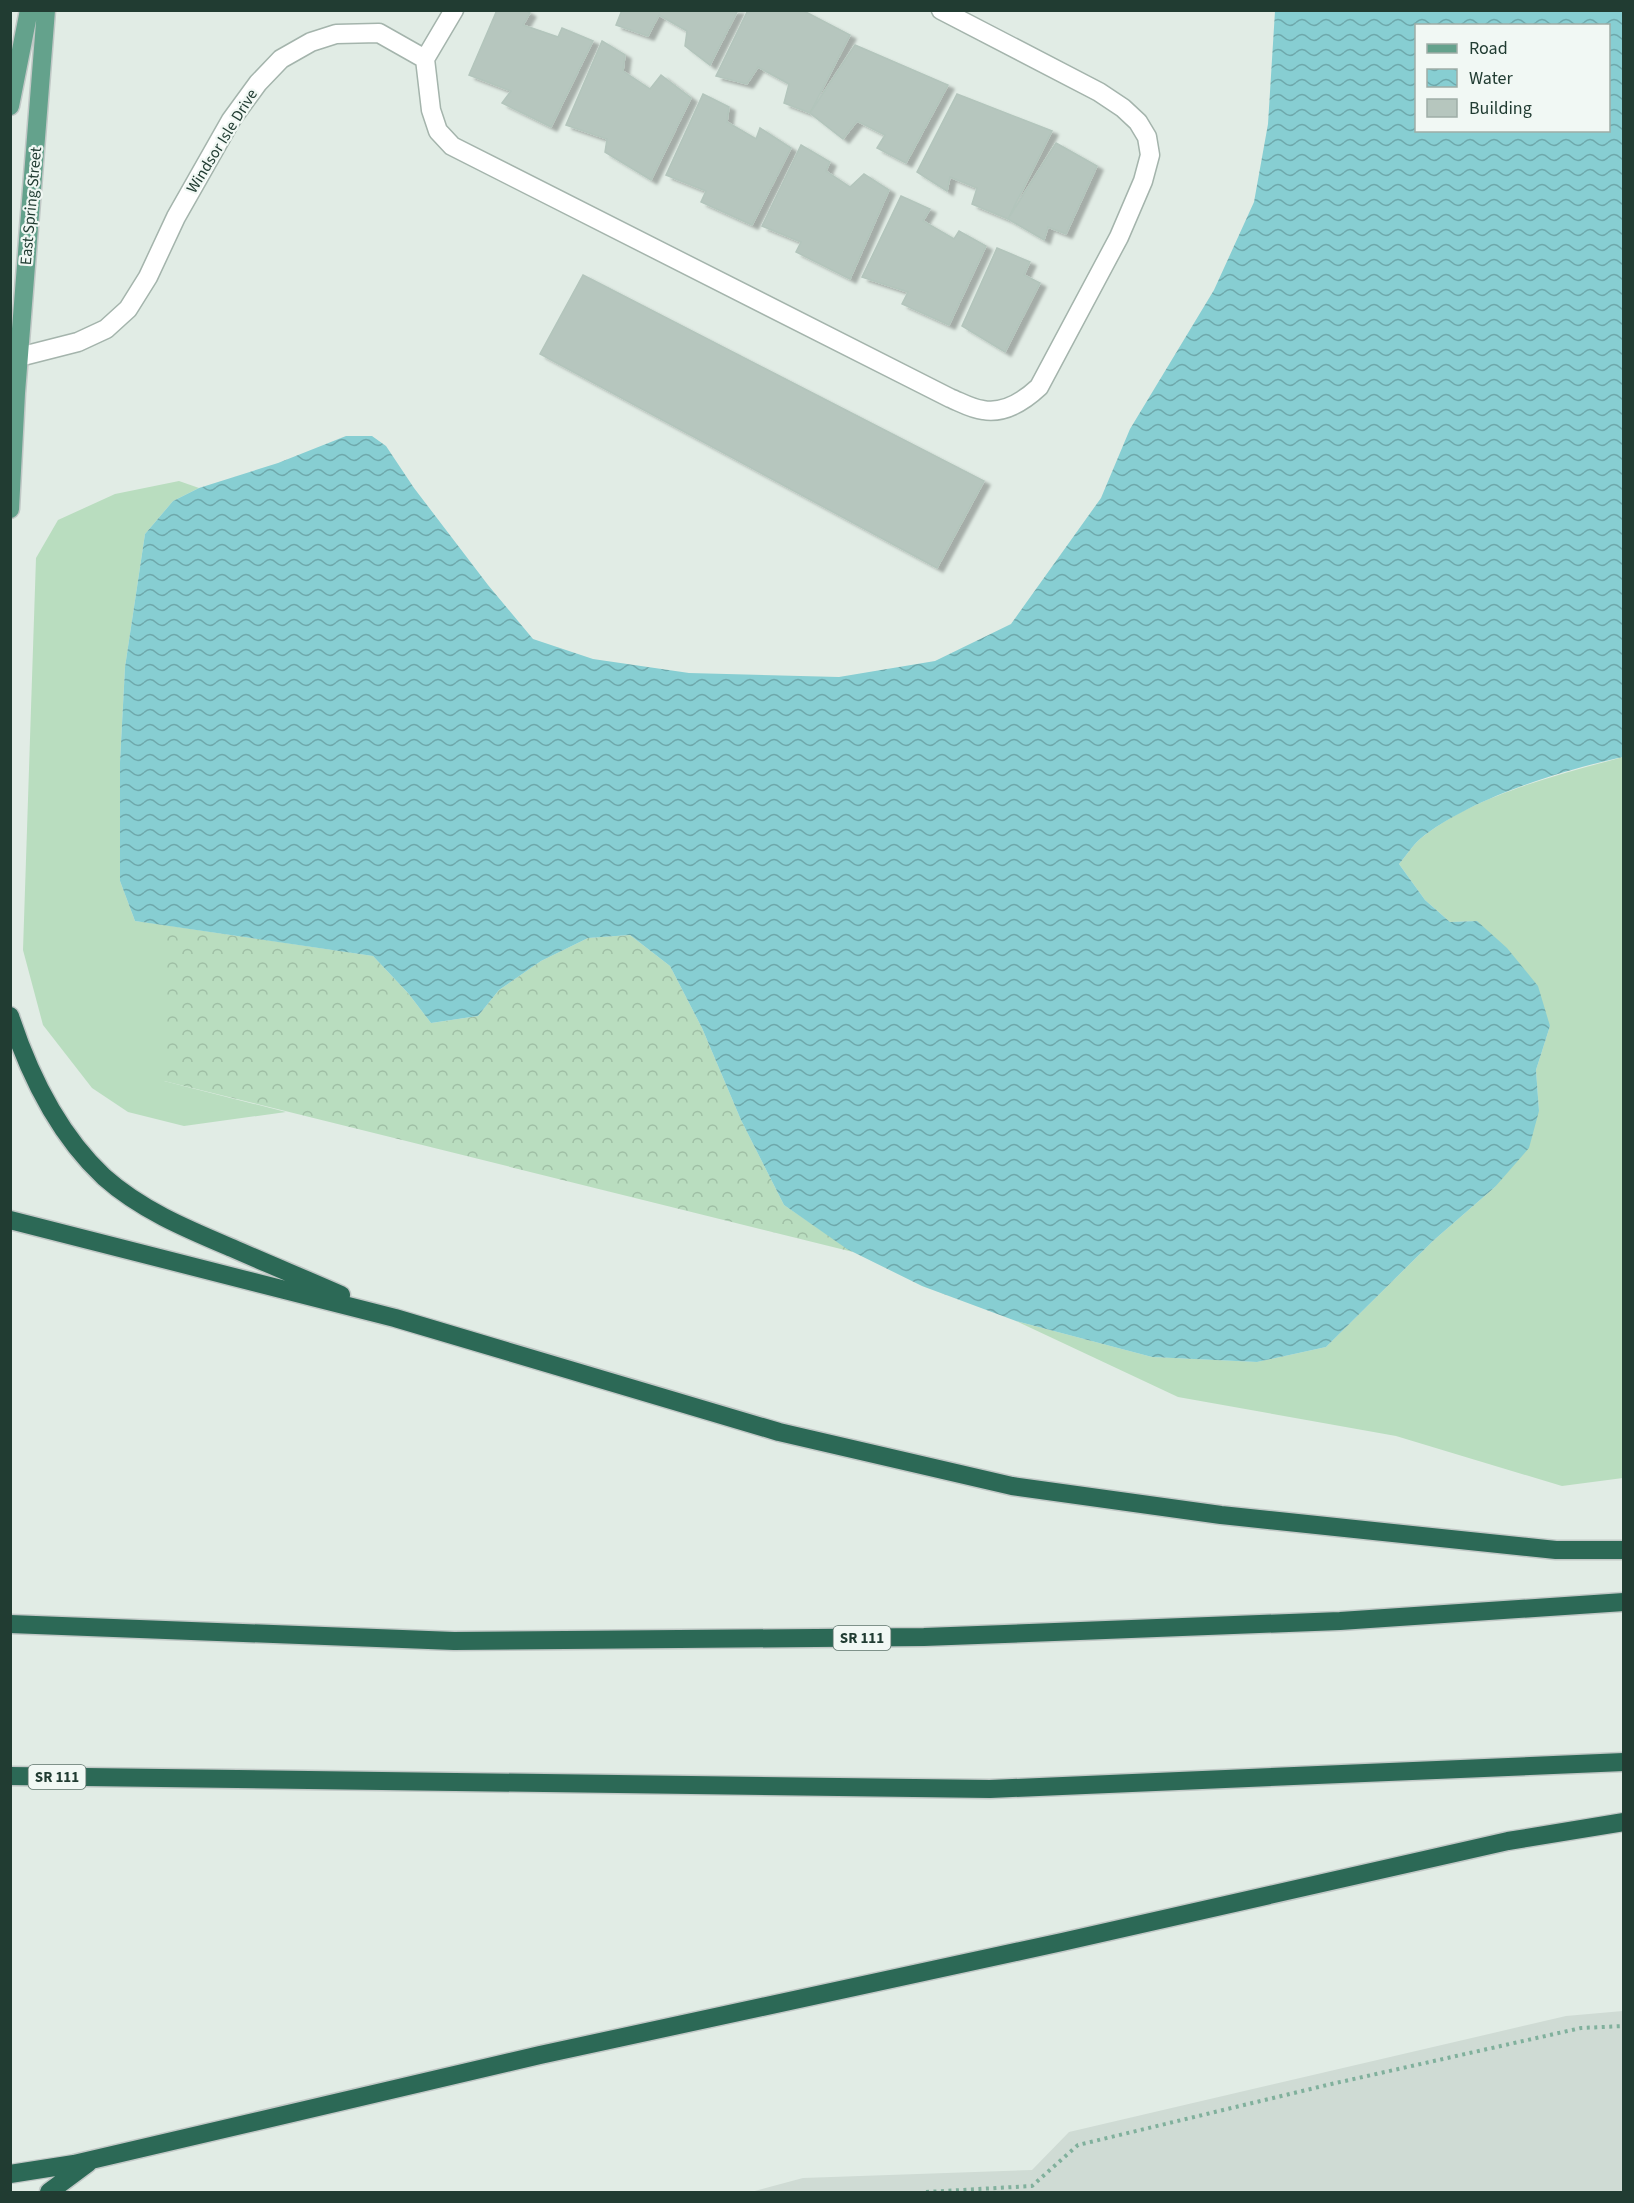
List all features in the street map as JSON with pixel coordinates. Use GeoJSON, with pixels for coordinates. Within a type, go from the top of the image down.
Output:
{"type":"FeatureCollection","features":[{"type":"Feature","properties":{"kind":"highway"},"geometry":{"type":"LineString","coordinates":[[10,1016],[22,1050],[47,1102],[79,1149],[104,1177],[136,1202],[177,1224],[395,1318]]}},
{"type":"Feature","properties":{"kind":"highway"},"geometry":{"type":"LineString","coordinates":[[10,1220],[395,1318],[779,1432],[1012,1486],[1221,1515],[1556,1550],[1623,1550]]}},
{"type":"Feature","properties":{"kind":"highway","name":"SR 111"},"geometry":{"type":"LineString","coordinates":[[10,1624],[454,1641],[924,1637],[1340,1621],[1623,1602]]}},
{"type":"Feature","properties":{"kind":"highway","name":"SR 111"},"geometry":{"type":"LineString","coordinates":[[10,1776],[990,1789],[1566,1766],[1623,1761]]}},
{"type":"Feature","properties":{"kind":"highway"},"geometry":{"type":"LineString","coordinates":[[10,2174],[93,2160],[540,2055],[1062,1942],[1508,1841],[1623,1822]]}},
{"type":"Feature","properties":{"kind":"highway"},"geometry":{"type":"LineString","coordinates":[[49,2193],[93,2160]]}},
{"type":"Feature","properties":{"kind":"main road"},"geometry":{"type":"LineString","coordinates":[[10,106],[29,10]]}},
{"type":"Feature","properties":{"kind":"main road","name":"East Spring Street"},"geometry":{"type":"LineString","coordinates":[[10,509],[19,357],[46,10]]}},
{"type":"Feature","properties":{"kind":"street"},"geometry":{"type":"LineString","coordinates":[[454,10],[425,59],[430,110],[438,131],[452,146],[950,398],[983,411],[1008,408],[1026,400],[1039,387],[1119,237],[1143,181],[1150,155],[1147,137],[1138,122],[1123,108],[1099,92],[941,10]]}},
{"type":"Feature","properties":{"kind":"street","name":"Windsor Isle Drive"},"geometry":{"type":"LineString","coordinates":[[19,357],[78,342],[106,329],[128,309],[148,277],[176,217],[231,120],[258,83],[281,59],[311,42],[336,34],[380,33],[425,59]]}},
{"type":"Feature","properties":{"kind":"path"},"geometry":{"type":"LineString","coordinates":[[926,2193],[1032,2186],[1078,2145],[1327,2085],[1581,2028],[1623,2026]]}},
{"type":"Feature","properties":{"kind":"shaded area"},"geometry":{"type":"Polygon","coordinates":[[[1623,2011],[1623,2192],[751,2192],[803,2178],[1032,2170],[1069,2132],[1566,2016],[1623,2011]]]}},
{"type":"Feature","properties":{"kind":"green space"},"geometry":{"type":"Polygon","coordinates":[[[179,481],[199,488],[173,501],[145,534],[125,667],[120,762],[120,881],[135,921],[164,925],[164,1081],[286,1112],[184,1126],[128,1112],[92,1088],[43,1025],[23,950],[36,558],[58,520],[115,494],[179,481]]]}},
{"type":"Feature","properties":{"kind":"green space"},"geometry":{"type":"Polygon","coordinates":[[[1623,757],[1623,1478],[1562,1486],[1396,1436],[1178,1397],[1016,1321],[1152,1357],[1257,1362],[1326,1347],[1434,1240],[1495,1187],[1539,1111],[1536,1070],[1550,1026],[1477,921],[1450,922],[1425,900],[1399,864],[1420,839],[1441,824],[1490,798],[1544,779],[1623,757]]]}},
{"type":"Feature","properties":{"kind":"green space"},"geometry":{"type":"Polygon","coordinates":[[[164,925],[373,956],[408,993],[431,1023],[478,1016],[499,990],[541,961],[588,938],[630,935],[670,966],[702,1028],[741,1120],[784,1205],[853,1252],[164,1081],[164,925]]]}},
{"type":"Feature","properties":{"kind":"water"},"geometry":{"type":"Polygon","coordinates":[[[1275,11],[1624,11],[1623,757],[1545,778],[1464,811],[1420,839],[1399,864],[1425,900],[1450,922],[1477,921],[1507,948],[1538,986],[1550,1026],[1536,1070],[1539,1111],[1529,1148],[1495,1187],[1434,1240],[1326,1347],[1257,1362],[1152,1357],[1016,1321],[922,1286],[847,1249],[784,1205],[741,1120],[702,1028],[670,966],[630,935],[588,938],[541,961],[499,990],[478,1016],[431,1023],[408,993],[373,956],[135,921],[120,881],[120,762],[125,667],[145,534],[173,501],[199,488],[278,463],[346,436],[372,436],[386,446],[414,488],[488,585],[533,639],[593,659],[689,673],[839,677],[935,661],[1011,624],[1101,498],[1130,429],[1214,290],[1254,202],[1268,124],[1275,11]]]}},
{"type":"Feature","properties":{"kind":"building"},"geometry":{"type":"Polygon","coordinates":[[[497,10],[525,10],[530,13],[523,25],[558,37],[562,28],[593,41],[551,127],[502,103],[511,91],[469,75],[497,10]]]}},
{"type":"Feature","properties":{"kind":"building"},"geometry":{"type":"Polygon","coordinates":[[[622,10],[738,10],[710,65],[685,46],[687,31],[659,15],[648,36],[616,25],[622,10]]]}},
{"type":"Feature","properties":{"kind":"building"},"geometry":{"type":"Polygon","coordinates":[[[748,10],[802,10],[850,35],[810,113],[784,103],[789,84],[758,67],[747,84],[716,76],[748,10]]]}},
{"type":"Feature","properties":{"kind":"building"},"geometry":{"type":"Polygon","coordinates":[[[602,41],[625,55],[623,71],[650,89],[661,75],[691,98],[651,180],[605,152],[607,139],[566,125],[602,41]]]}},
{"type":"Feature","properties":{"kind":"building"},"geometry":{"type":"Polygon","coordinates":[[[855,45],[948,85],[906,163],[877,148],[885,135],[857,121],[843,139],[810,113],[855,45]]]}},
{"type":"Feature","properties":{"kind":"building"},"geometry":{"type":"Polygon","coordinates":[[[703,94],[729,107],[727,122],[756,139],[760,128],[791,148],[752,225],[701,202],[706,191],[666,175],[703,94]]]}},
{"type":"Feature","properties":{"kind":"building"},"geometry":{"type":"Polygon","coordinates":[[[957,94],[1052,131],[1008,219],[972,204],[977,188],[950,177],[947,191],[917,172],[957,94]]]}},
{"type":"Feature","properties":{"kind":"building"},"geometry":{"type":"Polygon","coordinates":[[[1056,143],[1097,166],[1066,234],[1048,227],[1044,240],[1008,219],[1056,143]]]}},
{"type":"Feature","properties":{"kind":"building"},"geometry":{"type":"Polygon","coordinates":[[[801,145],[830,162],[826,171],[850,187],[864,174],[889,190],[850,279],[796,252],[801,242],[762,226],[801,145]]]}},
{"type":"Feature","properties":{"kind":"building"},"geometry":{"type":"Polygon","coordinates":[[[901,196],[930,209],[923,221],[954,239],[959,231],[986,246],[949,325],[902,304],[908,292],[862,277],[901,196]]]}},
{"type":"Feature","properties":{"kind":"building"},"geometry":{"type":"Polygon","coordinates":[[[997,248],[1030,262],[1024,275],[1040,283],[1005,352],[962,326],[997,248]]]}},
{"type":"Feature","properties":{"kind":"building"},"geometry":{"type":"Polygon","coordinates":[[[583,275],[984,481],[937,568],[540,354],[583,275]]]}}]}
